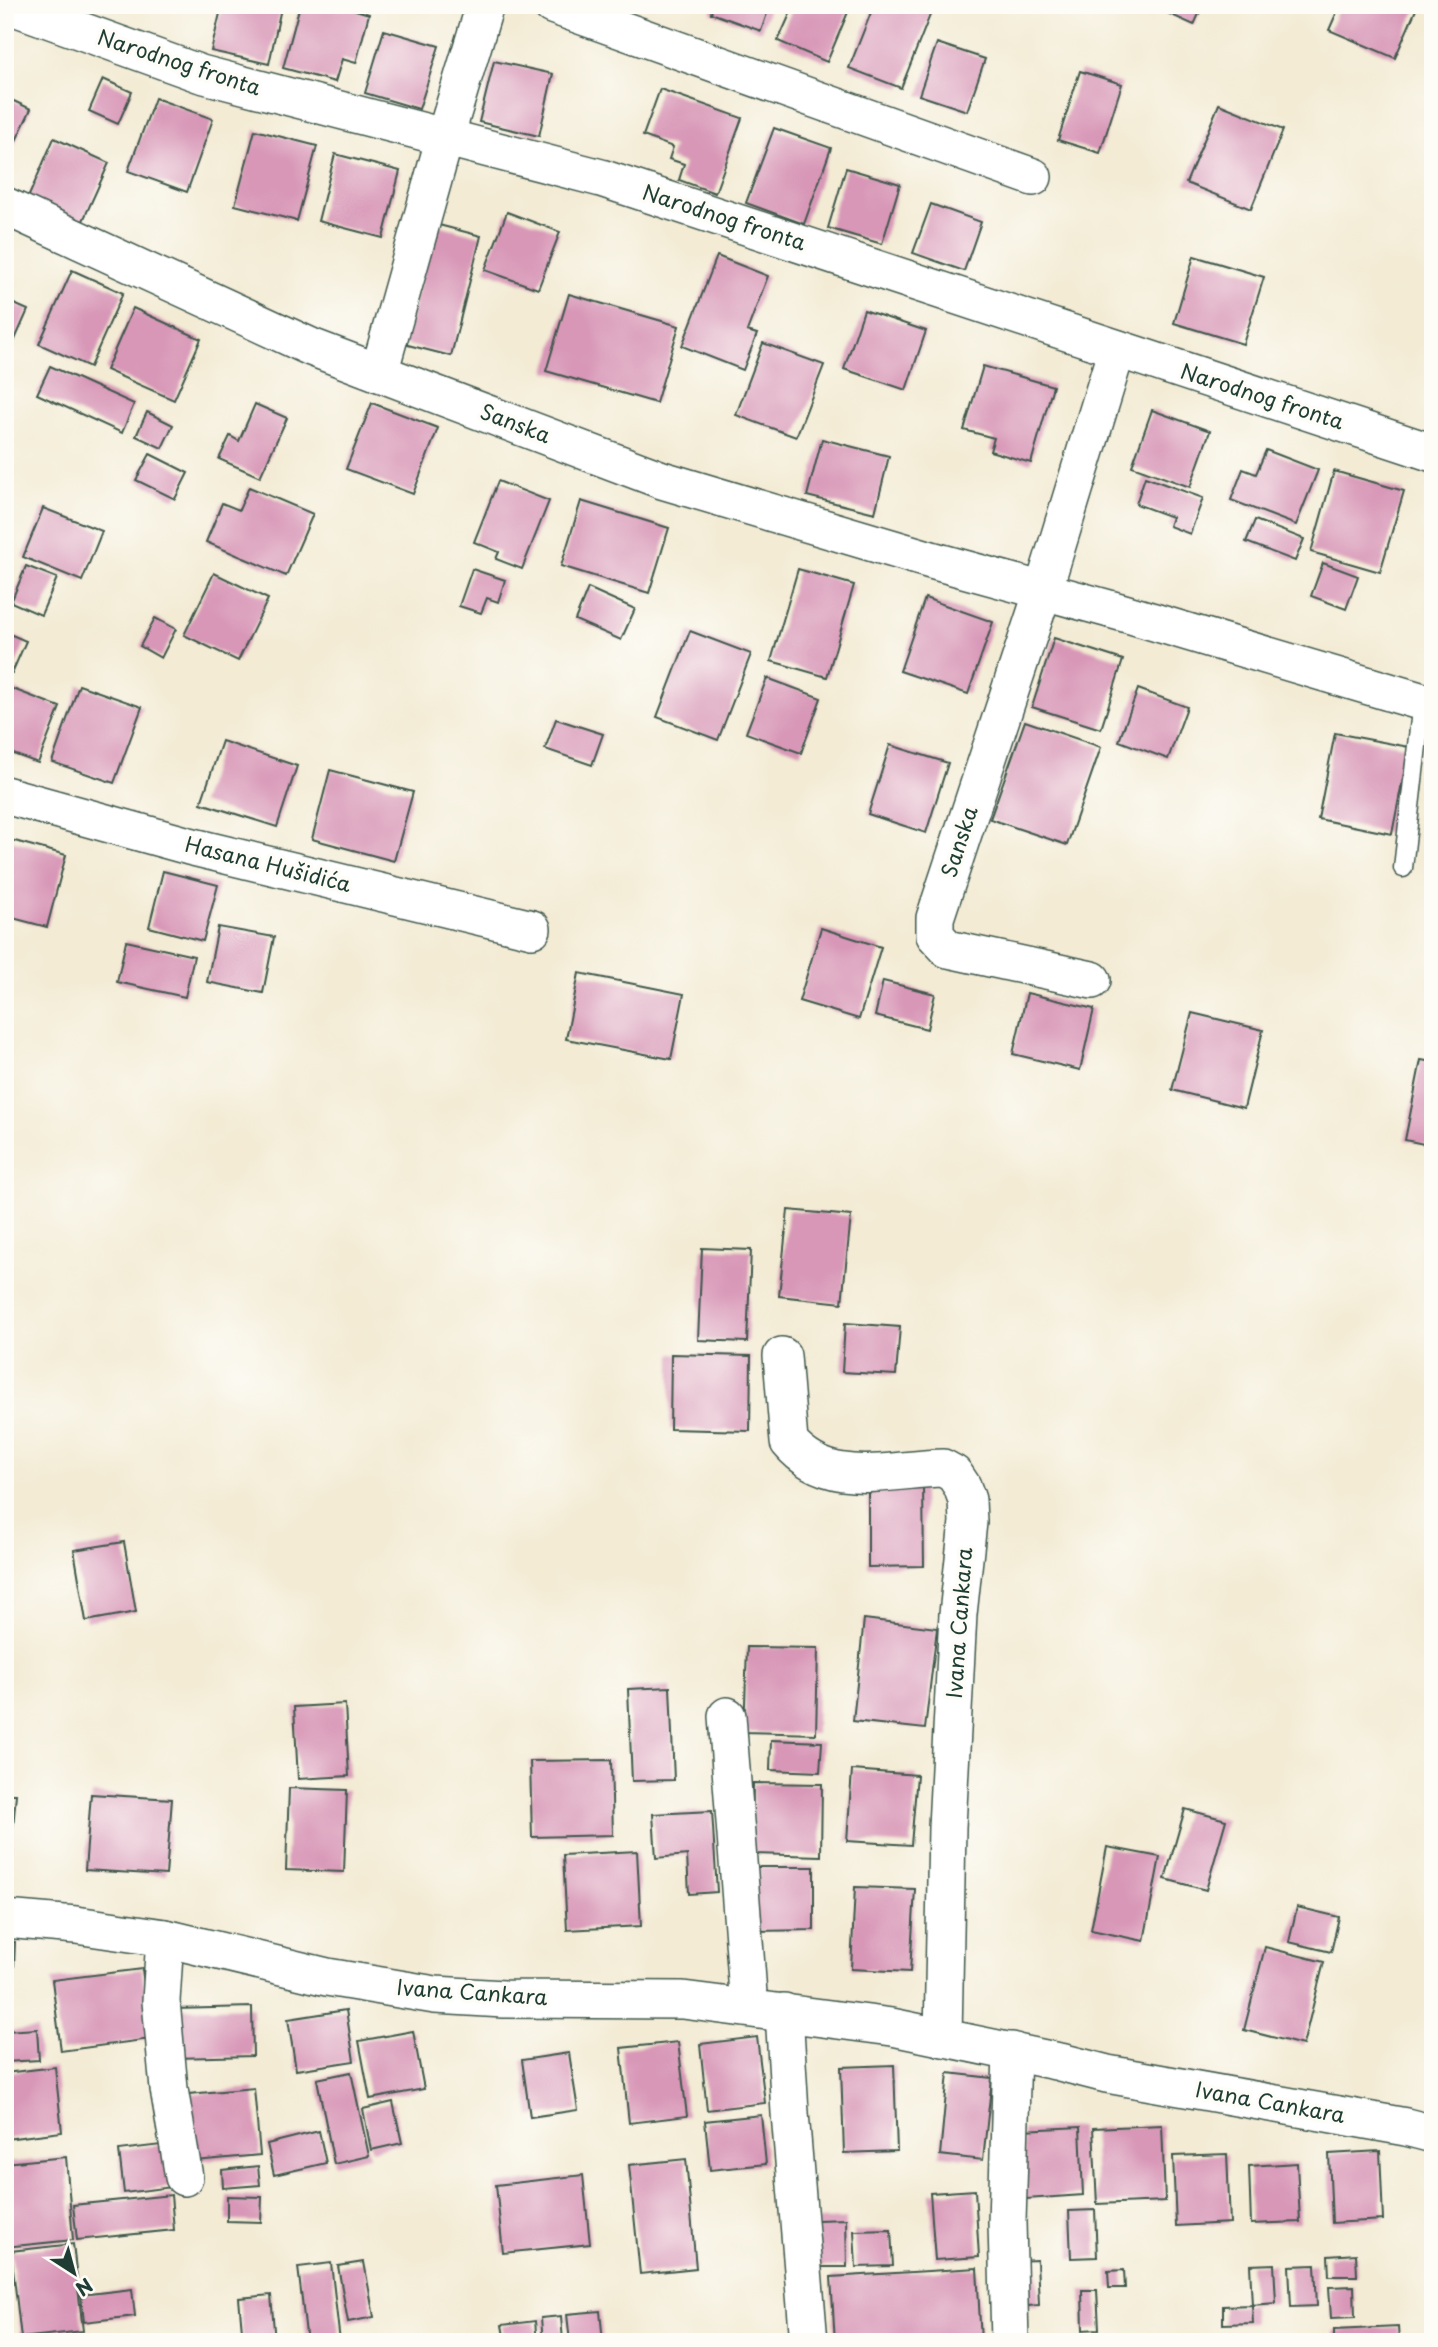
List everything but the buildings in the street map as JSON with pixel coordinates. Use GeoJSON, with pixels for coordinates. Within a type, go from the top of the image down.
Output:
{"type":"FeatureCollection","features":[{"type":"Feature","properties":{"kind":"street","name":"Narodnog fronta"},"geometry":{"type":"LineString","coordinates":[[9,5],[201,74],[601,178],[1433,453]]}},
{"type":"Feature","properties":{"kind":"street"},"geometry":{"type":"LineString","coordinates":[[379,373],[485,5]]}},
{"type":"Feature","properties":{"kind":"street"},"geometry":{"type":"LineString","coordinates":[[552,5],[1033,177]]}},
{"type":"Feature","properties":{"kind":"street","name":"Sanska"},"geometry":{"type":"LineString","coordinates":[[5,206],[311,346],[662,480],[1427,703]]}},
{"type":"Feature","properties":{"kind":"street","name":"Sanska"},"geometry":{"type":"LineString","coordinates":[[1092,980],[948,948],[935,935],[935,918],[1043,591],[1117,349]]}},
{"type":"Feature","properties":{"kind":"street","name":"Hasana Hušidića"},"geometry":{"type":"LineString","coordinates":[[5,795],[189,846],[531,929]]}},
{"type":"Feature","properties":{"kind":"street","name":"Ivana Cankara"},"geometry":{"type":"LineString","coordinates":[[782,1356],[789,1441],[810,1462],[839,1473],[943,1468],[954,1474],[967,1500],[968,1522],[958,1614],[947,1827],[943,2038]]}},
{"type":"Feature","properties":{"kind":"street"},"geometry":{"type":"LineString","coordinates":[[727,1716],[748,2007]]}},
{"type":"Feature","properties":{"kind":"street","name":"Ivana Cankara"},"geometry":{"type":"LineString","coordinates":[[5,1919],[76,1925],[165,1938],[327,1977],[435,1995],[504,1999],[683,2000],[892,2027],[1012,2051],[1107,2074],[1433,2134]]}},
{"type":"Feature","properties":{"kind":"street"},"geometry":{"type":"LineString","coordinates":[[165,1938],[161,2001],[169,2088],[184,2177]]}},
{"type":"Feature","properties":{"kind":"street"},"geometry":{"type":"LineString","coordinates":[[784,2012],[809,2342]]}},
{"type":"Feature","properties":{"kind":"street"},"geometry":{"type":"LineString","coordinates":[[1010,2342],[1007,2222],[1012,2051]]}},
{"type":"Feature","properties":{"kind":"lane"},"geometry":{"type":"LineString","coordinates":[[1404,868],[1427,703]]}}]}
